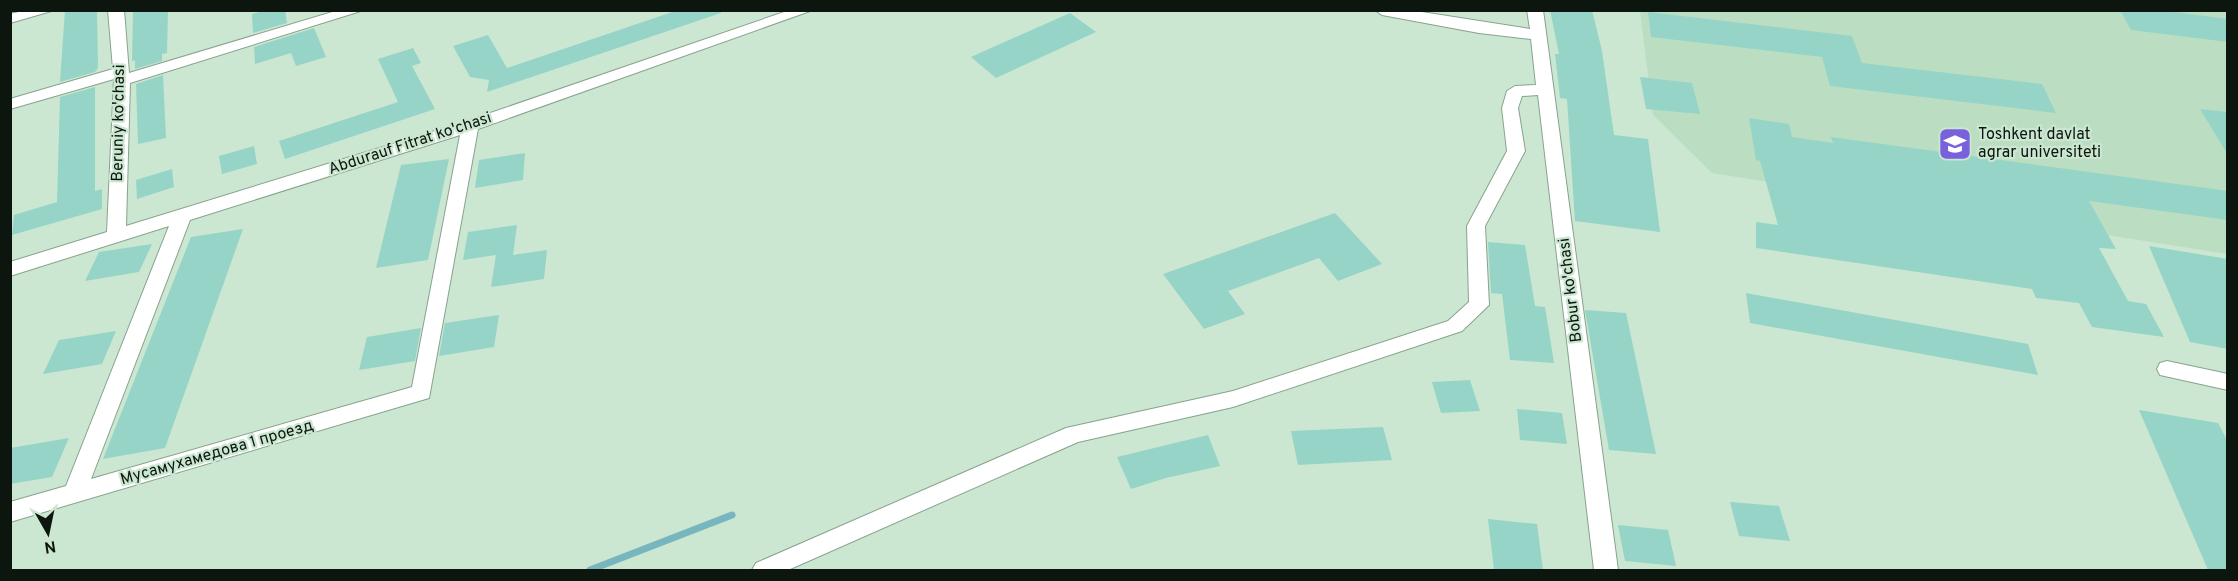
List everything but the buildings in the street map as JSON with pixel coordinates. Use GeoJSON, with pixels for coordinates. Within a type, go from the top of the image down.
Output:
{"type":"FeatureCollection","features":[{"type":"Feature","properties":{"kind":"street"},"geometry":{"type":"LineString","coordinates":[[10,19],[48,10]]}},
{"type":"Feature","properties":{"kind":"street","name":"Beruniy ko'chasi"},"geometry":{"type":"LineString","coordinates":[[116,10],[121,76],[116,236]]}},
{"type":"Feature","properties":{"kind":"street"},"geometry":{"type":"LineString","coordinates":[[10,104],[121,76],[357,10]]}},
{"type":"Feature","properties":{"kind":"street","name":"Abdurauf Fitrat ko'chasi"},"geometry":{"type":"LineString","coordinates":[[10,269],[470,126],[806,10]]}},
{"type":"Feature","properties":{"kind":"street"},"geometry":{"type":"LineString","coordinates":[[1382,10],[1479,28],[1539,35]]}},
{"type":"Feature","properties":{"kind":"street","name":"Bobur ko'chasi"},"geometry":{"type":"LineString","coordinates":[[1535,10],[1547,90],[1606,570]]}},
{"type":"Feature","properties":{"kind":"street"},"geometry":{"type":"LineString","coordinates":[[764,570],[1074,434],[1233,399],[1455,326],[1479,305],[1476,226],[1516,151],[1510,108],[1515,91],[1547,90]]}},
{"type":"Feature","properties":{"kind":"street","name":"Мусамухамедова 1 проезд"},"geometry":{"type":"LineString","coordinates":[[10,512],[423,392],[470,126]]}},
{"type":"Feature","properties":{"kind":"street"},"geometry":{"type":"LineString","coordinates":[[74,494],[182,216]]}},
{"type":"Feature","properties":{"kind":"street"},"geometry":{"type":"LineString","coordinates":[[2167,369],[2228,382]]}},
{"type":"Feature","properties":{"kind":"shaded area","name":"Toshkent davlat agrar universiteti"},"geometry":{"type":"Polygon","coordinates":[[[1640,11],[2227,11],[2227,254],[1712,173],[1653,115],[1640,11]]]}},
{"type":"Feature","properties":{"kind":"waterway"},"geometry":{"type":"LineString","coordinates":[[590,570],[732,515]]}},
{"type":"Feature","properties":{"kind":"place","name":"Toshkent davlat agrar universiteti"},"geometry":{"type":"Point","coordinates":[1955,144]}}]}
